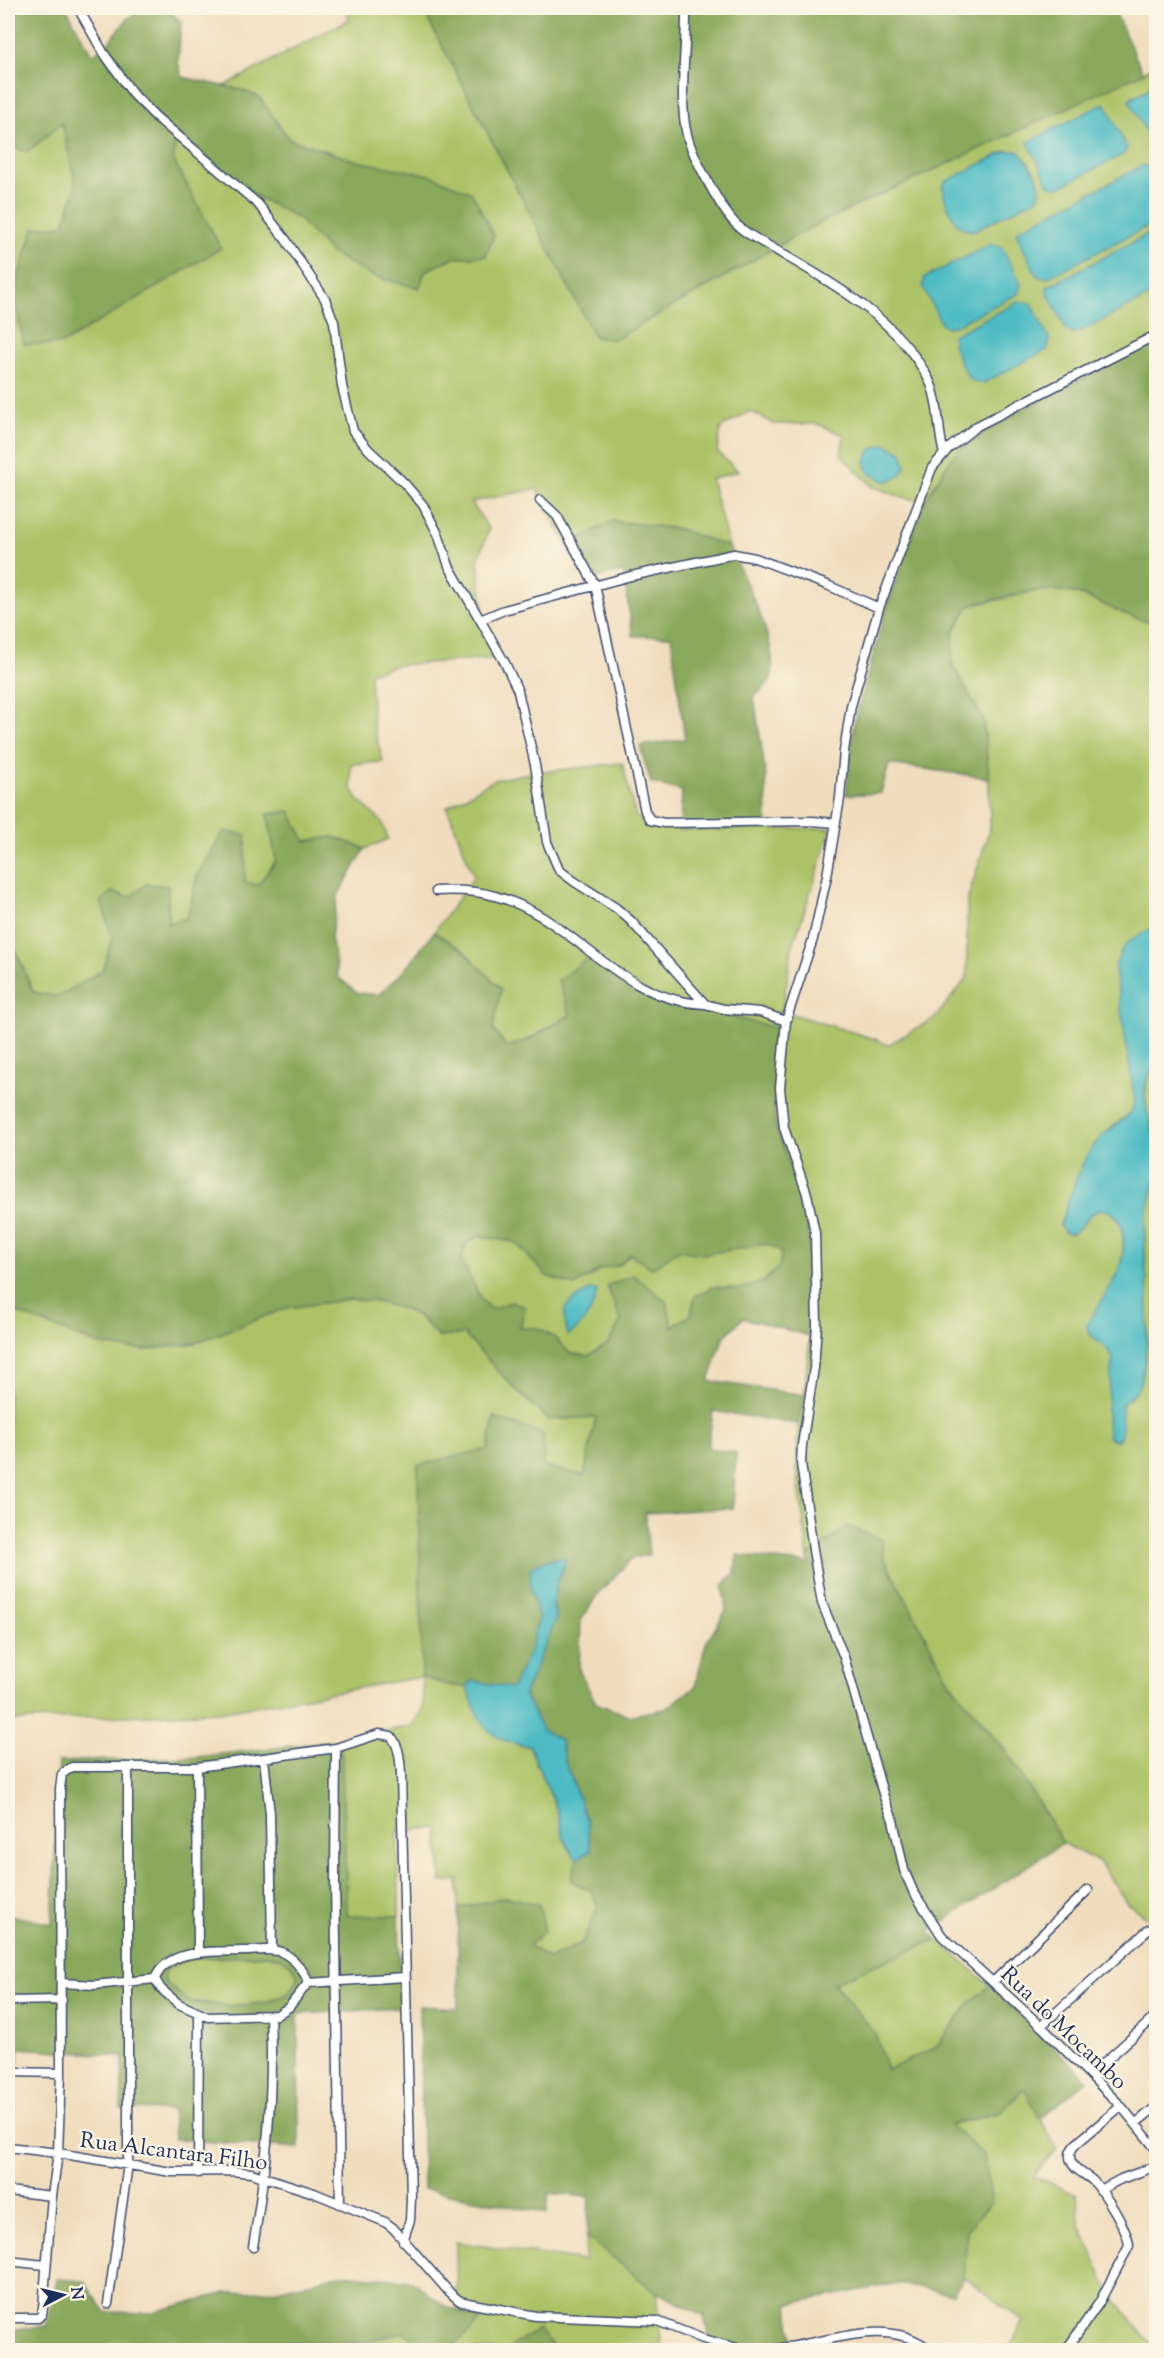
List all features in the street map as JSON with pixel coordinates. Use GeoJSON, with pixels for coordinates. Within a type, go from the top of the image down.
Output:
{"type":"FeatureCollection","features":[{"type":"Feature","properties":{"kind":"street"},"geometry":{"type":"LineString","coordinates":[[78,8],[103,52],[134,94],[156,117],[258,204],[304,265],[332,315],[342,386],[353,431],[423,505],[438,534],[449,566],[505,663],[521,702],[536,765],[547,842],[555,864],[565,875],[616,908],[631,921],[705,1004]]}},
{"type":"Feature","properties":{"kind":"street"},"geometry":{"type":"LineString","coordinates":[[686,8],[684,110],[687,136],[723,210],[739,228],[851,297],[896,333],[924,370],[932,386],[938,434],[944,454]]}},
{"type":"Feature","properties":{"kind":"street","name":"Rua do Mocambo"},"geometry":{"type":"LineString","coordinates":[[1156,335],[977,426],[944,454],[932,468],[879,608],[851,706],[836,823],[818,919],[786,1021],[780,1088],[787,1141],[809,1200],[815,1233],[816,1339],[801,1462],[819,1587],[824,1610],[844,1657],[893,1821],[904,1870],[913,1891],[942,1936],[1041,2026],[1121,2106],[1156,2149]]}},
{"type":"Feature","properties":{"kind":"street"},"geometry":{"type":"LineString","coordinates":[[540,500],[557,516],[595,585],[645,811],[650,820],[836,823]]}},
{"type":"Feature","properties":{"kind":"street"},"geometry":{"type":"LineString","coordinates":[[480,620],[504,610],[630,576],[740,554],[827,585],[879,608]]}},
{"type":"Feature","properties":{"kind":"street"},"geometry":{"type":"LineString","coordinates":[[436,891],[502,898],[541,917],[639,987],[665,997],[724,1009],[760,1012],[786,1021]]}},
{"type":"Feature","properties":{"kind":"street"},"geometry":{"type":"LineString","coordinates":[[8,2318],[35,2319],[41,2316],[58,2153],[61,2073],[60,1789],[62,1774],[72,1767],[197,1767],[336,1748],[384,1734],[391,1736],[400,1752],[411,2198],[410,2220],[403,2241]]}},
{"type":"Feature","properties":{"kind":"street"},"geometry":{"type":"LineString","coordinates":[[336,1748],[334,1879],[340,2204]]}},
{"type":"Feature","properties":{"kind":"street"},"geometry":{"type":"LineString","coordinates":[[264,1759],[270,1814],[272,1950]]}},
{"type":"Feature","properties":{"kind":"street"},"geometry":{"type":"LineString","coordinates":[[197,1767],[198,1952]]}},
{"type":"Feature","properties":{"kind":"street"},"geometry":{"type":"LineString","coordinates":[[108,2304],[128,2164],[128,1768]]}},
{"type":"Feature","properties":{"kind":"street"},"geometry":{"type":"LineString","coordinates":[[993,1982],[1088,1890]]}},
{"type":"Feature","properties":{"kind":"street"},"geometry":{"type":"LineString","coordinates":[[1041,2026],[1148,1930]]}},
{"type":"Feature","properties":{"kind":"street"},"geometry":{"type":"LineString","coordinates":[[155,1979],[160,1971],[176,1959],[198,1952],[272,1950],[290,1957],[298,1965],[308,1983]]}},
{"type":"Feature","properties":{"kind":"street"},"geometry":{"type":"LineString","coordinates":[[155,1979],[166,1994],[199,2015],[207,2017],[270,2016],[282,2013],[290,2007],[308,1983],[405,1977]]}},
{"type":"Feature","properties":{"kind":"street"},"geometry":{"type":"LineString","coordinates":[[62,1983],[94,1985],[155,1979]]}},
{"type":"Feature","properties":{"kind":"street"},"geometry":{"type":"LineString","coordinates":[[8,2001],[62,2000]]}},
{"type":"Feature","properties":{"kind":"street"},"geometry":{"type":"LineString","coordinates":[[198,2173],[199,2015]]}},
{"type":"Feature","properties":{"kind":"street"},"geometry":{"type":"LineString","coordinates":[[253,2247],[264,2177],[271,2103],[270,2016]]}},
{"type":"Feature","properties":{"kind":"street"},"geometry":{"type":"LineString","coordinates":[[1090,2075],[1156,2016]]}},
{"type":"Feature","properties":{"kind":"street"},"geometry":{"type":"LineString","coordinates":[[8,2072],[61,2073]]}},
{"type":"Feature","properties":{"kind":"street"},"geometry":{"type":"LineString","coordinates":[[1066,2350],[1105,2293],[1129,2246],[1125,2231],[1100,2190],[1074,2165],[1070,2151],[1121,2106]]}},
{"type":"Feature","properties":{"kind":"street"},"geometry":{"type":"LineString","coordinates":[[1136,2123],[1156,2108]]}},
{"type":"Feature","properties":{"kind":"street","name":"Rua Alcantara Filho"},"geometry":{"type":"LineString","coordinates":[[8,2147],[171,2172],[237,2171],[264,2177],[385,2222],[460,2301],[536,2316],[657,2321],[703,2339],[737,2348],[757,2350]]}},
{"type":"Feature","properties":{"kind":"street"},"geometry":{"type":"LineString","coordinates":[[1100,2190],[1121,2179],[1156,2166]]}},
{"type":"Feature","properties":{"kind":"street"},"geometry":{"type":"LineString","coordinates":[[8,2191],[52,2196]]}},
{"type":"Feature","properties":{"kind":"street"},"geometry":{"type":"LineString","coordinates":[[8,2261],[45,2265]]}},
{"type":"Feature","properties":{"kind":"street"},"geometry":{"type":"LineString","coordinates":[[765,2350],[883,2332],[910,2338],[930,2350]]}},
{"type":"Feature","properties":{"kind":"street"},"geometry":{"type":"LineString","coordinates":[[703,2339],[707,2350]]}},
{"type":"Feature","properties":{"kind":"green space"},"geometry":{"type":"Polygon","coordinates":[[[8,8],[66,8],[92,55],[108,43],[127,19],[146,8],[167,8],[181,22],[178,62],[182,77],[242,90],[259,97],[289,139],[356,161],[430,175],[472,193],[494,235],[486,256],[453,258],[425,271],[419,288],[372,276],[331,253],[298,218],[254,195],[175,131],[174,161],[221,248],[62,344],[24,344],[13,293],[34,228],[64,225],[76,187],[62,123],[28,151],[8,147],[8,8]]]}},
{"type":"Feature","properties":{"kind":"green space"},"geometry":{"type":"Polygon","coordinates":[[[344,8],[422,8],[595,337],[614,340],[811,227],[1156,66],[1156,85],[1132,97],[1152,144],[1156,146],[1156,183],[1149,168],[1144,165],[1017,231],[1042,278],[1156,222],[1156,230],[1047,287],[1072,334],[1156,293],[1156,340],[993,426],[958,451],[924,502],[872,486],[841,455],[844,435],[817,424],[774,424],[750,411],[721,428],[717,452],[738,471],[711,479],[729,547],[679,529],[613,521],[567,545],[537,489],[471,502],[489,529],[478,560],[483,630],[499,658],[398,665],[370,673],[373,724],[383,762],[351,764],[351,787],[359,801],[382,822],[388,839],[365,849],[334,837],[305,841],[290,811],[268,815],[276,861],[258,885],[198,874],[187,918],[168,924],[168,886],[130,897],[112,892],[112,938],[103,970],[58,997],[33,992],[8,931],[8,147],[28,151],[63,123],[76,187],[64,225],[220,248],[174,161],[175,131],[254,195],[298,218],[331,253],[419,288],[425,271],[453,258],[356,161],[289,139],[259,97],[224,86],[350,19],[344,8]],[[1006,151],[945,182],[942,187],[970,231],[1037,198],[1006,151]]]}},
{"type":"Feature","properties":{"kind":"green space"},"geometry":{"type":"Polygon","coordinates":[[[422,8],[1113,8],[1143,73],[811,227],[614,340],[595,337],[422,8]]]}},
{"type":"Feature","properties":{"kind":"green space"},"geometry":{"type":"Polygon","coordinates":[[[1156,340],[1156,621],[1136,618],[1088,597],[1065,591],[1023,593],[969,606],[954,631],[952,664],[983,719],[989,778],[889,764],[881,793],[846,795],[854,724],[887,605],[924,502],[948,463],[958,451],[993,426],[1156,340]]]}},
{"type":"Feature","properties":{"kind":"green space"},"geometry":{"type":"Polygon","coordinates":[[[613,521],[679,529],[729,547],[760,614],[771,651],[773,667],[770,680],[754,697],[766,777],[767,828],[680,830],[682,791],[651,783],[640,746],[685,739],[671,636],[633,636],[623,572],[586,580],[567,545],[613,521]]]}},
{"type":"Feature","properties":{"kind":"green space"},"geometry":{"type":"Polygon","coordinates":[[[1046,589],[1078,594],[1144,621],[1156,621],[1156,927],[1127,943],[1115,969],[1135,1102],[1128,1114],[1110,1129],[1093,1150],[1080,1174],[1060,1225],[1071,1234],[1076,1232],[1093,1213],[1103,1210],[1113,1214],[1120,1223],[1123,1251],[1116,1277],[1087,1325],[1090,1335],[1109,1351],[1113,1358],[1107,1422],[1111,1440],[1119,1440],[1122,1404],[1133,1395],[1141,1381],[1145,1363],[1148,1317],[1145,1225],[1156,1179],[1156,1925],[1127,1903],[1100,1863],[1063,1843],[1007,1752],[950,1683],[883,1556],[882,1540],[848,1526],[808,1556],[797,1469],[798,1424],[804,1395],[810,1336],[809,1238],[803,1203],[774,1121],[777,1028],[660,1000],[589,957],[570,1015],[528,1040],[507,1047],[493,1029],[434,932],[474,877],[447,807],[494,780],[530,773],[622,763],[636,817],[680,830],[832,828],[792,948],[782,1011],[888,1045],[935,1018],[967,978],[967,901],[990,828],[989,778],[983,719],[952,664],[954,631],[969,606],[1046,589]]]}},
{"type":"Feature","properties":{"kind":"green space"},"geometry":{"type":"Polygon","coordinates":[[[290,811],[305,841],[334,837],[365,849],[338,895],[331,936],[338,977],[357,993],[378,995],[401,974],[434,932],[463,950],[501,989],[493,1029],[507,1047],[528,1040],[570,1015],[558,980],[589,957],[660,1000],[777,1028],[774,1121],[803,1203],[809,1238],[810,1336],[743,1318],[723,1338],[709,1381],[804,1395],[798,1424],[713,1411],[708,1448],[736,1453],[733,1508],[645,1513],[649,1555],[632,1558],[598,1594],[581,1620],[579,1670],[596,1703],[628,1716],[665,1709],[695,1687],[706,1643],[726,1611],[723,1585],[735,1573],[737,1555],[808,1564],[808,1556],[848,1526],[882,1540],[883,1556],[950,1683],[1007,1752],[1063,1843],[929,1931],[937,1939],[833,1983],[875,2033],[887,2070],[935,2048],[972,2000],[990,1986],[1088,2080],[1040,2118],[1024,2089],[1001,2112],[950,2125],[984,2155],[992,2202],[967,2229],[964,2277],[953,2294],[898,2283],[788,2304],[793,2350],[714,2350],[703,2315],[656,2292],[587,2237],[589,2197],[549,2193],[547,2213],[423,2189],[419,2006],[458,2008],[458,1909],[505,1897],[539,1904],[545,1931],[528,1945],[549,1959],[582,1943],[598,1907],[591,1890],[571,1881],[577,1859],[591,1850],[587,1822],[560,1741],[542,1731],[524,1694],[556,1619],[553,1603],[557,1580],[564,1566],[565,1556],[538,1563],[531,1590],[539,1617],[530,1651],[512,1689],[473,1681],[467,1687],[447,1685],[422,1677],[418,1465],[488,1449],[494,1417],[543,1434],[544,1466],[584,1476],[596,1417],[549,1420],[515,1389],[464,1334],[438,1337],[425,1321],[411,1311],[376,1302],[351,1299],[286,1308],[195,1343],[145,1350],[97,1344],[8,1309],[8,932],[33,992],[58,997],[103,970],[112,938],[101,900],[112,892],[130,897],[146,884],[168,886],[168,924],[187,918],[198,874],[224,831],[246,835],[245,882],[258,885],[276,861],[268,814],[290,811]],[[479,1236],[466,1244],[461,1259],[482,1301],[491,1309],[511,1302],[525,1307],[520,1328],[538,1328],[555,1338],[570,1353],[588,1356],[608,1344],[621,1320],[607,1286],[633,1275],[667,1302],[672,1327],[691,1315],[695,1296],[713,1287],[739,1289],[763,1282],[780,1266],[781,1251],[767,1244],[703,1254],[678,1250],[652,1268],[630,1254],[619,1265],[599,1270],[575,1286],[547,1276],[515,1242],[479,1236]]]}},
{"type":"Feature","properties":{"kind":"green space"},"geometry":{"type":"Polygon","coordinates":[[[1156,1064],[1156,1147],[1145,1094],[1150,1074],[1156,1064]]]}},
{"type":"Feature","properties":{"kind":"green space"},"geometry":{"type":"Polygon","coordinates":[[[479,1236],[515,1242],[547,1276],[590,1278],[599,1270],[619,1265],[630,1254],[652,1268],[678,1250],[703,1254],[767,1244],[781,1250],[780,1266],[763,1282],[739,1289],[713,1287],[695,1296],[691,1315],[672,1327],[607,1286],[621,1320],[608,1344],[588,1356],[570,1354],[555,1338],[520,1328],[525,1308],[511,1302],[491,1309],[482,1301],[461,1259],[465,1244],[479,1236]]]}},
{"type":"Feature","properties":{"kind":"green space"},"geometry":{"type":"Polygon","coordinates":[[[351,1299],[389,1304],[410,1312],[438,1337],[464,1334],[515,1389],[549,1420],[596,1417],[584,1476],[543,1466],[494,1417],[488,1449],[418,1466],[422,1677],[219,1712],[8,1721],[8,1309],[97,1344],[145,1350],[195,1343],[286,1308],[351,1299]]]}},
{"type":"Feature","properties":{"kind":"green space"},"geometry":{"type":"Polygon","coordinates":[[[422,1677],[447,1685],[467,1687],[476,1711],[518,1745],[530,1746],[559,1815],[564,1839],[577,1859],[571,1881],[591,1890],[598,1907],[582,1943],[549,1959],[528,1945],[505,1897],[458,1909],[458,1880],[441,1882],[438,1828],[398,1831],[399,1916],[347,1917],[341,1740],[412,1726],[423,1708],[422,1677]]]}},
{"type":"Feature","properties":{"kind":"green space"},"geometry":{"type":"Polygon","coordinates":[[[341,1740],[347,1916],[399,1916],[401,2008],[298,2014],[299,2148],[174,2139],[172,2110],[121,2109],[123,2056],[19,2048],[14,2112],[8,2112],[8,1915],[52,1924],[59,1762],[197,1757],[341,1740]],[[267,1955],[187,1959],[164,1971],[165,1982],[187,2001],[228,2006],[264,2003],[289,1993],[298,1980],[297,1974],[288,1962],[267,1955]]]}},
{"type":"Feature","properties":{"kind":"green space"},"geometry":{"type":"Polygon","coordinates":[[[937,1939],[990,1986],[972,2000],[935,2048],[887,2070],[875,2033],[833,1982],[937,1939]]]}},
{"type":"Feature","properties":{"kind":"green space"},"geometry":{"type":"Polygon","coordinates":[[[268,1955],[288,1962],[297,1974],[298,1980],[289,1993],[264,2003],[228,2006],[187,2001],[165,1982],[164,1971],[187,1959],[268,1955]]]}},
{"type":"Feature","properties":{"kind":"green space"},"geometry":{"type":"Polygon","coordinates":[[[1024,2089],[1057,2149],[1033,2176],[1077,2195],[1080,2226],[1103,2279],[1113,2297],[1156,2350],[1009,2350],[1023,2321],[964,2277],[967,2229],[992,2202],[950,2125],[1001,2112],[1024,2089]]]}},
{"type":"Feature","properties":{"kind":"green space"},"geometry":{"type":"Polygon","coordinates":[[[587,2237],[656,2292],[662,2350],[556,2350],[538,2329],[507,2350],[449,2350],[480,2320],[457,2311],[456,2242],[584,2261],[587,2237]]]}},
{"type":"Feature","properties":{"kind":"green space"},"geometry":{"type":"Polygon","coordinates":[[[342,2274],[412,2281],[445,2306],[481,2320],[449,2350],[430,2350],[402,2332],[359,2343],[288,2342],[275,2350],[8,2350],[8,2330],[46,2326],[57,2279],[84,2281],[105,2312],[150,2313],[226,2293],[277,2290],[342,2274]]]}},
{"type":"Feature","properties":{"kind":"green space"},"geometry":{"type":"Polygon","coordinates":[[[538,2329],[556,2350],[507,2350],[538,2329]]]}},
{"type":"Feature","properties":{"kind":"green space"},"geometry":{"type":"Polygon","coordinates":[[[402,2332],[430,2350],[275,2350],[288,2342],[359,2343],[402,2332]]]}},
{"type":"Feature","properties":{"kind":"water"},"geometry":{"type":"Polygon","coordinates":[[[1156,85],[1156,146],[1152,144],[1129,100],[1156,85]]]}},
{"type":"Feature","properties":{"kind":"water"},"geometry":{"type":"Polygon","coordinates":[[[1105,103],[1127,148],[1124,154],[1058,188],[1049,185],[1028,142],[1105,103]]]}},
{"type":"Feature","properties":{"kind":"water"},"geometry":{"type":"Polygon","coordinates":[[[1006,151],[1018,151],[1031,167],[1040,186],[1038,198],[975,230],[963,228],[957,223],[947,206],[944,192],[945,182],[1006,151]]]}},
{"type":"Feature","properties":{"kind":"water"},"geometry":{"type":"Polygon","coordinates":[[[1144,165],[1154,175],[1156,183],[1156,222],[1047,278],[1037,276],[1017,235],[1020,229],[1144,165]]]}},
{"type":"Feature","properties":{"kind":"water"},"geometry":{"type":"Polygon","coordinates":[[[1156,230],[1156,293],[1077,333],[1067,331],[1047,287],[1156,230]]]}},
{"type":"Feature","properties":{"kind":"water"},"geometry":{"type":"Polygon","coordinates":[[[991,244],[1002,248],[1021,284],[1018,294],[954,326],[947,327],[941,323],[923,287],[924,278],[991,244]]]}},
{"type":"Feature","properties":{"kind":"water"},"geometry":{"type":"Polygon","coordinates":[[[1020,301],[1032,304],[1050,341],[1047,350],[983,383],[973,381],[967,375],[958,357],[953,335],[1020,301]]]}},
{"type":"Feature","properties":{"kind":"water"},"geometry":{"type":"Polygon","coordinates":[[[885,444],[902,452],[906,466],[900,476],[886,482],[870,474],[865,463],[871,449],[885,444]]]}},
{"type":"Feature","properties":{"kind":"water"},"geometry":{"type":"Polygon","coordinates":[[[1156,927],[1154,953],[1156,1064],[1149,1074],[1145,1095],[1157,1157],[1156,1178],[1144,1235],[1148,1302],[1147,1338],[1141,1381],[1136,1390],[1122,1404],[1121,1436],[1116,1441],[1108,1437],[1107,1409],[1113,1358],[1106,1348],[1093,1337],[1087,1324],[1116,1276],[1121,1263],[1123,1237],[1120,1222],[1111,1212],[1101,1210],[1092,1213],[1075,1232],[1065,1233],[1060,1225],[1076,1180],[1092,1148],[1104,1134],[1129,1114],[1135,1102],[1115,969],[1124,947],[1134,938],[1156,927]]]}},
{"type":"Feature","properties":{"kind":"water"},"geometry":{"type":"Polygon","coordinates":[[[590,1290],[597,1290],[591,1311],[579,1327],[568,1336],[564,1318],[566,1307],[574,1299],[590,1290]]]}},
{"type":"Feature","properties":{"kind":"water"},"geometry":{"type":"Polygon","coordinates":[[[565,1556],[564,1566],[557,1580],[553,1603],[556,1619],[524,1694],[542,1730],[560,1740],[564,1758],[587,1822],[591,1850],[577,1859],[564,1839],[559,1816],[530,1746],[504,1740],[487,1728],[476,1711],[467,1687],[473,1681],[512,1688],[530,1651],[539,1618],[531,1590],[530,1569],[538,1563],[565,1556]]]}}]}
